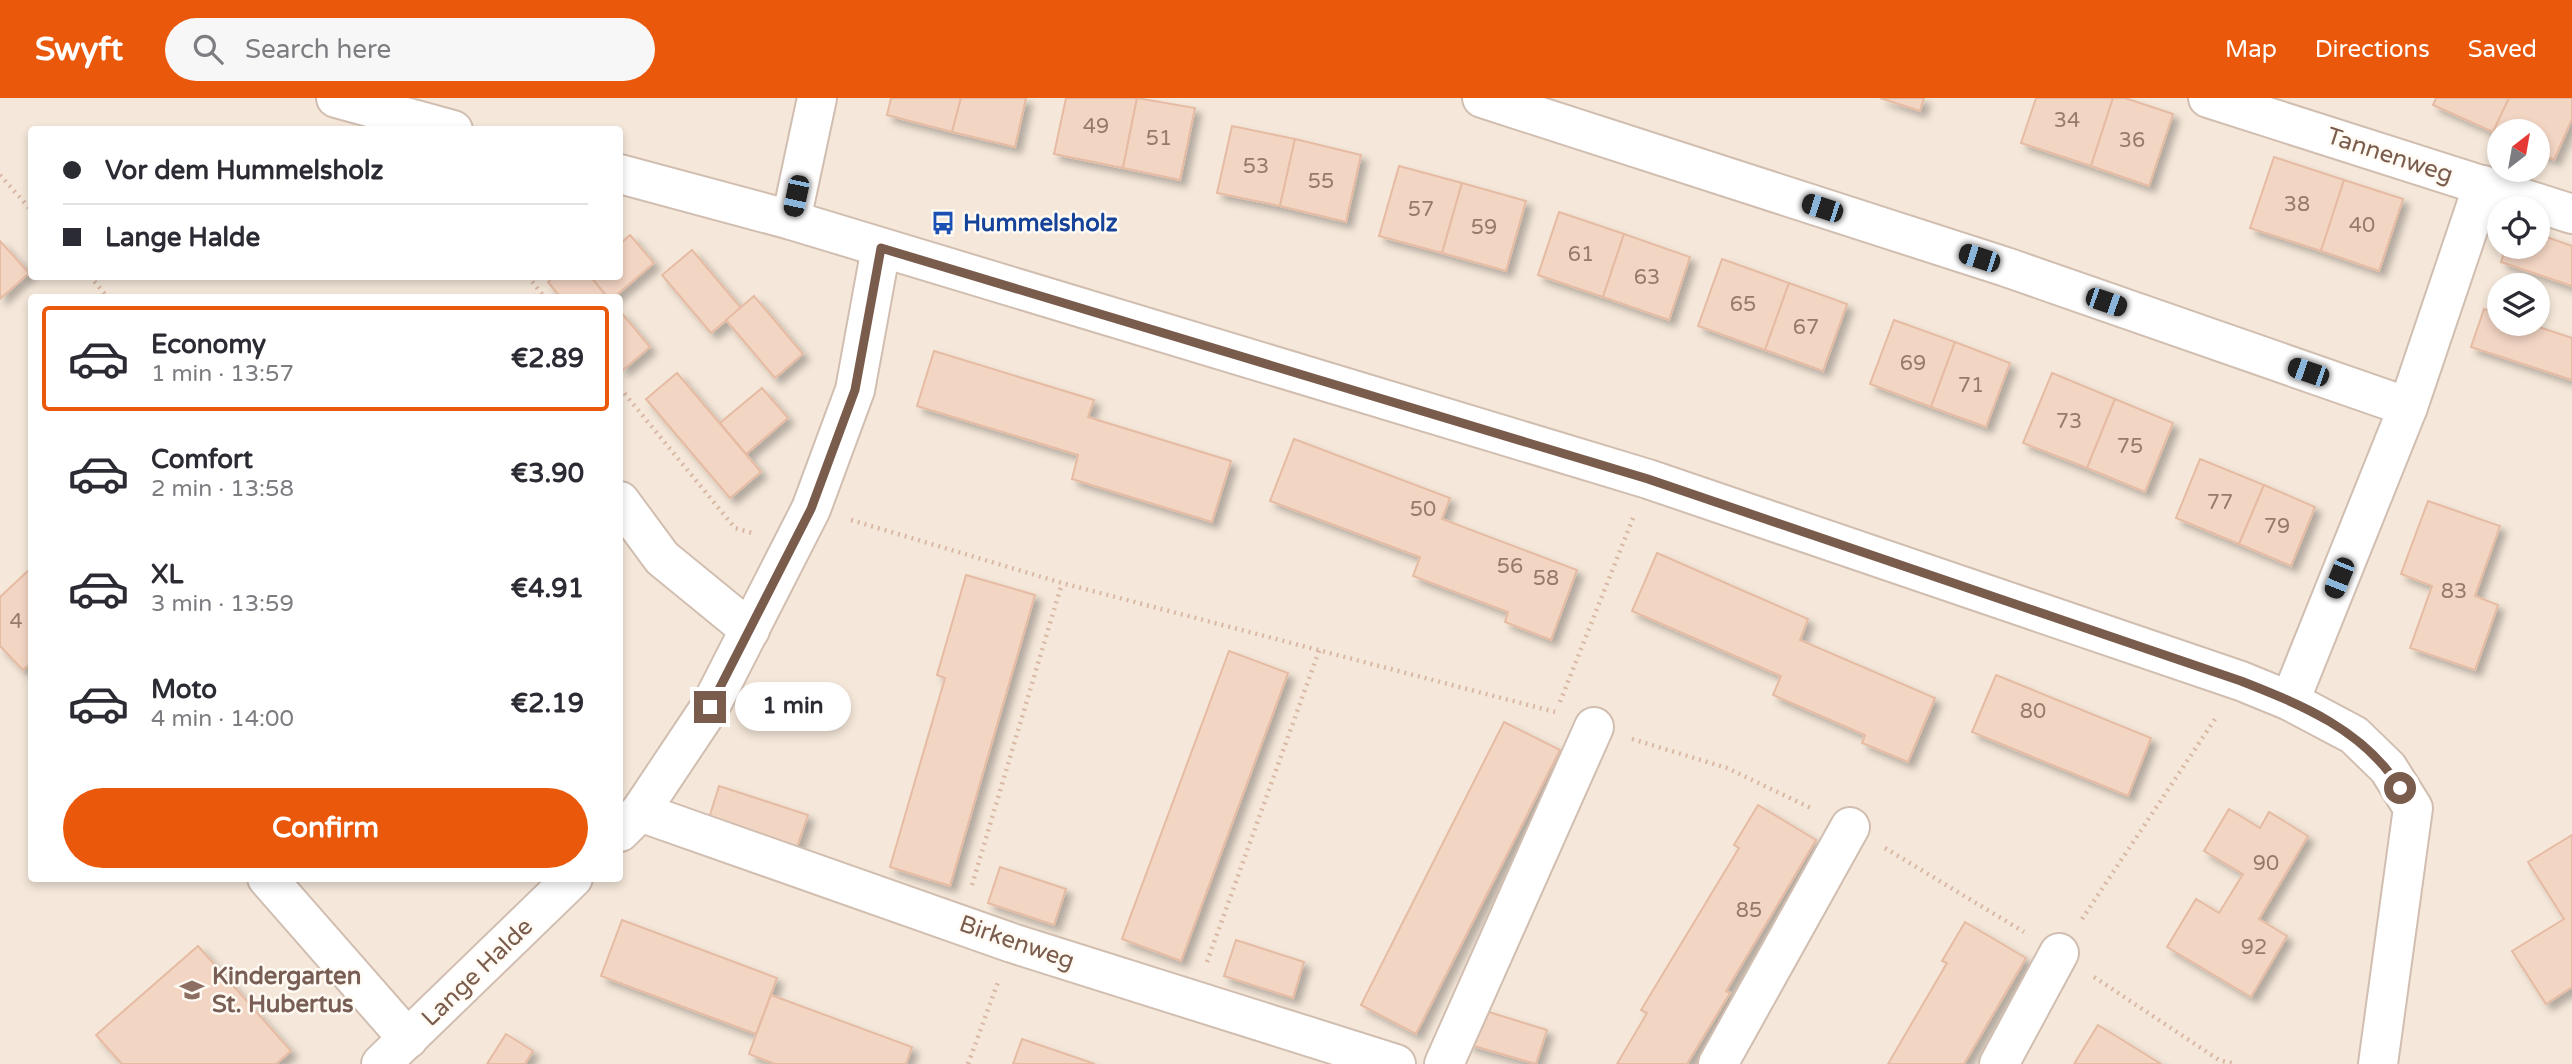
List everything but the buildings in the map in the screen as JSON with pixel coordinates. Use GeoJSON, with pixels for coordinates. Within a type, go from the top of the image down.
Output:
{"type":"FeatureCollection","features":[{"type":"Feature","properties":{"kind":"street"},"geometry":{"type":"LineString","coordinates":[[335,98],[438,126]]}},
{"type":"Feature","properties":{"kind":"street"},"geometry":{"type":"LineString","coordinates":[[791,220],[817,98]]}},
{"type":"Feature","properties":{"kind":"street"},"geometry":{"type":"LineString","coordinates":[[1482,98],[2006,267],[2408,407]]}},
{"type":"Feature","properties":{"kind":"street","name":"Tannenweg"},"geometry":{"type":"LineString","coordinates":[[2208,98],[2572,214]]}},
{"type":"Feature","properties":{"kind":"street"},"geometry":{"type":"LineString","coordinates":[[623,175],[791,220],[1648,479],[2241,681],[2290,701],[2354,736],[2388,768],[2413,808],[2378,1064]]}},
{"type":"Feature","properties":{"kind":"street"},"geometry":{"type":"LineString","coordinates":[[2290,701],[2408,407],[2483,185]]}},
{"type":"Feature","properties":{"kind":"street"},"geometry":{"type":"LineString","coordinates":[[630,822],[710,707],[811,509],[855,390],[881,248]]}},
{"type":"Feature","properties":{"kind":"street"},"geometry":{"type":"LineString","coordinates":[[623,505],[662,558],[750,630]]}},
{"type":"Feature","properties":{"kind":"street"},"geometry":{"type":"LineString","coordinates":[[1444,1064],[1594,727]]}},
{"type":"Feature","properties":{"kind":"street","name":"Birkenweg"},"geometry":{"type":"LineString","coordinates":[[630,822],[961,922],[1012,943],[1396,1064]]}},
{"type":"Feature","properties":{"kind":"street"},"geometry":{"type":"LineString","coordinates":[[1718,1064],[1850,827]]}},
{"type":"Feature","properties":{"kind":"street"},"geometry":{"type":"LineString","coordinates":[[270,882],[395,1051]]}},
{"type":"Feature","properties":{"kind":"street","name":"Lange Halde"},"geometry":{"type":"LineString","coordinates":[[395,1051],[569,882]]}},
{"type":"Feature","properties":{"kind":"street"},"geometry":{"type":"LineString","coordinates":[[1999,1064],[2059,953]]}},
{"type":"Feature","properties":{"kind":"path"},"geometry":{"type":"LineString","coordinates":[[0,175],[28,206]]}},
{"type":"Feature","properties":{"kind":"path"},"geometry":{"type":"LineString","coordinates":[[93,280],[105,294]]}},
{"type":"Feature","properties":{"kind":"path"},"geometry":{"type":"LineString","coordinates":[[531,280],[542,294]]}},
{"type":"Feature","properties":{"kind":"path"},"geometry":{"type":"LineString","coordinates":[[623,392],[735,528],[793,545]]}},
{"type":"Feature","properties":{"kind":"path"},"geometry":{"type":"LineString","coordinates":[[1555,712],[1648,479]]}},
{"type":"Feature","properties":{"kind":"path"},"geometry":{"type":"LineString","coordinates":[[811,509],[1062,583],[1320,648],[1555,712],[1594,727],[1727,768],[1850,827],[2059,953],[2241,681]]}},
{"type":"Feature","properties":{"kind":"path"},"geometry":{"type":"LineString","coordinates":[[961,922],[1062,583]]}},
{"type":"Feature","properties":{"kind":"path"},"geometry":{"type":"LineString","coordinates":[[1193,1000],[1320,648]]}},
{"type":"Feature","properties":{"kind":"path"},"geometry":{"type":"LineString","coordinates":[[968,1064],[1012,943]]}},
{"type":"Feature","properties":{"kind":"path"},"geometry":{"type":"LineString","coordinates":[[2111,989],[2219,1060],[2235,1064]]}},
{"type":"Feature","properties":{"kind":"shaded area"},"geometry":{"type":"Polygon","coordinates":[[[0,98],[2572,98],[2572,1064],[0,1064],[0,98]]]}},
{"type":"Feature","properties":{"kind":"place","name":"Hummelsholz"},"geometry":{"type":"Point","coordinates":[943,223]}},
{"type":"Feature","properties":{"kind":"place","name":"Kindergarten St. Hubertus"},"geometry":{"type":"Point","coordinates":[192,990]}},
{"type":"Feature","properties":{"kind":"route"},"geometry":{"type":"LineString","coordinates":[[710,707],[811,509],[855,390],[881,248],[1648,479],[2241,681],[2290,701],[2354,736],[2388,768],[2400,788]]}}]}
